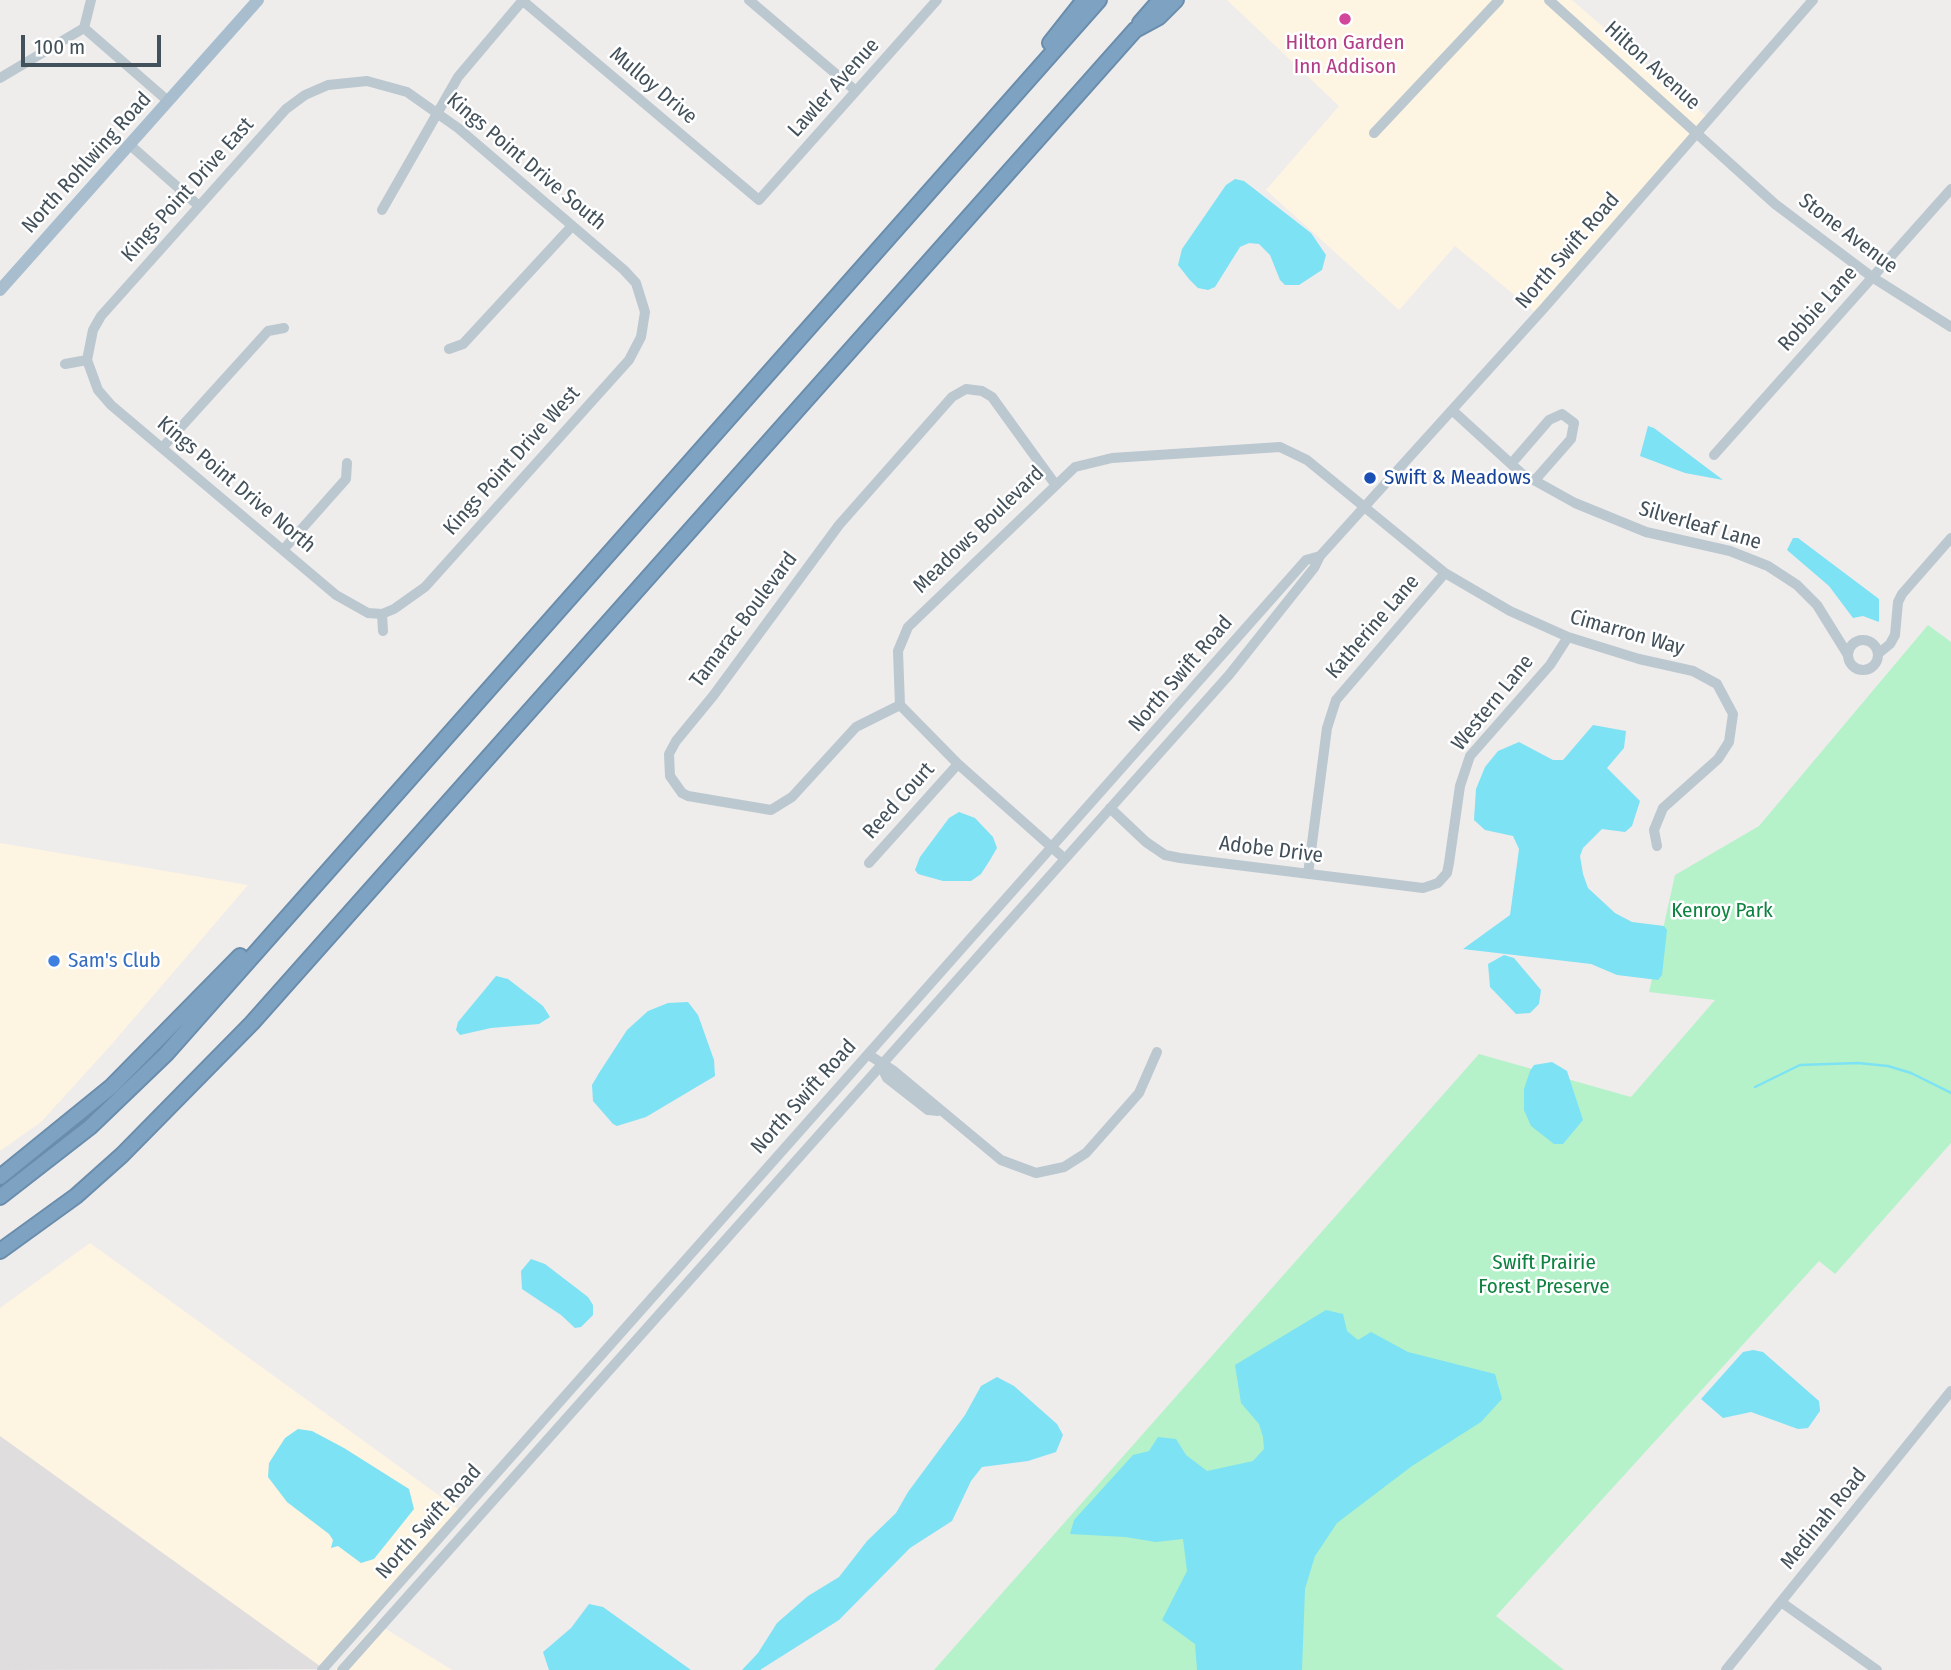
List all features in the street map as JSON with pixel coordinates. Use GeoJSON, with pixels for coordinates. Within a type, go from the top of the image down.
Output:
{"type":"FeatureCollection","features":[{"type":"Feature","properties":{"kind":"highway"},"geometry":{"type":"LineString","coordinates":[[929,193],[962,147],[1084,0]]}},
{"type":"Feature","properties":{"kind":"highway"},"geometry":{"type":"LineString","coordinates":[[0,1197],[90,1127],[142,1078],[1099,0]]}},
{"type":"Feature","properties":{"kind":"highway"},"geometry":{"type":"LineString","coordinates":[[0,1262],[122,1155],[252,1023],[1160,0]]}},
{"type":"Feature","properties":{"kind":"highway"},"geometry":{"type":"LineString","coordinates":[[1135,30],[1159,17],[1176,0]]}},
{"type":"Feature","properties":{"kind":"highway"},"geometry":{"type":"LineString","coordinates":[[0,1177],[111,1087],[319,879]]}},
{"type":"Feature","properties":{"kind":"highway"},"geometry":{"type":"LineString","coordinates":[[0,1251],[54,1213]]}},
{"type":"Feature","properties":{"kind":"main road","name":"North Rohlwing Road"},"geometry":{"type":"LineString","coordinates":[[0,290],[258,0]]}},
{"type":"Feature","properties":{"kind":"street"},"geometry":{"type":"LineString","coordinates":[[0,78],[85,28],[92,0]]}},
{"type":"Feature","properties":{"kind":"street"},"geometry":{"type":"LineString","coordinates":[[382,210],[473,56],[523,0]]}},
{"type":"Feature","properties":{"kind":"street","name":"Mulloy Drive"},"geometry":{"type":"LineString","coordinates":[[523,0],[759,200]]}},
{"type":"Feature","properties":{"kind":"street"},"geometry":{"type":"LineString","coordinates":[[749,0],[856,91]]}},
{"type":"Feature","properties":{"kind":"street","name":"Lawler Avenue"},"geometry":{"type":"LineString","coordinates":[[759,200],[937,0]]}},
{"type":"Feature","properties":{"kind":"street"},"geometry":{"type":"LineString","coordinates":[[1374,133],[1499,0]]}},
{"type":"Feature","properties":{"kind":"street","name":"Hilton Avenue"},"geometry":{"type":"LineString","coordinates":[[1549,0],[1699,132]]}},
{"type":"Feature","properties":{"kind":"street","name":"North Swift Road"},"geometry":{"type":"LineString","coordinates":[[342,1670],[1230,675],[1314,568],[1320,556],[1699,132],[1813,0]]}},
{"type":"Feature","properties":{"kind":"street"},"geometry":{"type":"LineString","coordinates":[[85,28],[168,101]]}},
{"type":"Feature","properties":{"kind":"street","name":"Kings Point Drive South"},"geometry":{"type":"LineString","coordinates":[[340,82],[367,81],[395,87],[438,112],[636,283],[645,312],[643,326]]}},
{"type":"Feature","properties":{"kind":"street","name":"Kings Point Drive East"},"geometry":{"type":"LineString","coordinates":[[87,360],[93,330],[101,316],[286,109],[304,95],[340,82]]}},
{"type":"Feature","properties":{"kind":"street","name":"Stone Avenue"},"geometry":{"type":"LineString","coordinates":[[1699,132],[1775,204],[1872,277],[1951,327]]}},
{"type":"Feature","properties":{"kind":"street"},"geometry":{"type":"LineString","coordinates":[[130,145],[199,206]]}},
{"type":"Feature","properties":{"kind":"street","name":"Robbie Lane"},"geometry":{"type":"LineString","coordinates":[[1714,455],[1951,189]]}},
{"type":"Feature","properties":{"kind":"street"},"geometry":{"type":"LineString","coordinates":[[449,349],[463,344],[572,226]]}},
{"type":"Feature","properties":{"kind":"street"},"geometry":{"type":"LineString","coordinates":[[645,312],[657,313]]}},
{"type":"Feature","properties":{"kind":"street","name":"Kings Point Drive West"},"geometry":{"type":"LineString","coordinates":[[382,614],[394,609],[425,587],[629,360],[639,342],[643,326]]}},
{"type":"Feature","properties":{"kind":"street"},"geometry":{"type":"LineString","coordinates":[[162,448],[268,331],[284,328]]}},
{"type":"Feature","properties":{"kind":"street"},"geometry":{"type":"LineString","coordinates":[[65,364],[87,360]]}},
{"type":"Feature","properties":{"kind":"street","name":"Kings Point Drive North"},"geometry":{"type":"LineString","coordinates":[[87,360],[104,398],[162,448],[355,607],[382,614]]}},
{"type":"Feature","properties":{"kind":"street","name":"Tamarac Boulevard"},"geometry":{"type":"LineString","coordinates":[[900,705],[856,727],[792,797],[771,810],[688,796],[682,793],[670,776],[670,754],[676,741],[713,696],[839,525],[952,397],[966,389],[982,391],[992,397],[1055,484]]}},
{"type":"Feature","properties":{"kind":"street","name":"Silverleaf Lane"},"geometry":{"type":"LineString","coordinates":[[1452,410],[1511,464],[1575,503],[1646,532],[1730,551],[1768,566],[1797,585],[1817,605],[1848,655]]}},
{"type":"Feature","properties":{"kind":"street"},"geometry":{"type":"LineString","coordinates":[[1511,464],[1549,420],[1562,414],[1574,423],[1571,439],[1535,480]]}},
{"type":"Feature","properties":{"kind":"street","name":"Meadows Boulevard"},"geometry":{"type":"LineString","coordinates":[[900,705],[898,651],[908,627],[1075,467],[1112,458],[1280,447],[1307,460],[1363,508]]}},
{"type":"Feature","properties":{"kind":"street"},"geometry":{"type":"LineString","coordinates":[[283,550],[346,479],[347,463]]}},
{"type":"Feature","properties":{"kind":"street","name":"Cimarron Way"},"geometry":{"type":"LineString","coordinates":[[1363,508],[1445,573],[1510,611],[1568,637],[1639,659],[1705,675],[1722,690],[1731,706],[1733,723],[1725,750],[1704,773],[1663,808],[1654,830],[1657,846]]}},
{"type":"Feature","properties":{"kind":"street"},"geometry":{"type":"LineString","coordinates":[[1879,653],[1874,644],[1863,640],[1852,644],[1848,655],[1853,666],[1864,671],[1875,666],[1879,653],[1887,648],[1895,635],[1898,602],[1902,594],[1951,538]]}},
{"type":"Feature","properties":{"kind":"street","name":"North Swift Road"},"geometry":{"type":"LineString","coordinates":[[322,1670],[1306,560],[1320,556]]}},
{"type":"Feature","properties":{"kind":"street","name":"Katherine Lane"},"geometry":{"type":"LineString","coordinates":[[1308,874],[1327,728],[1336,699],[1445,573]]}},
{"type":"Feature","properties":{"kind":"street"},"geometry":{"type":"LineString","coordinates":[[382,614],[383,631]]}},
{"type":"Feature","properties":{"kind":"street","name":"Western Lane"},"geometry":{"type":"LineString","coordinates":[[1442,880],[1450,863],[1460,786],[1470,756],[1550,665],[1568,637]]}},
{"type":"Feature","properties":{"kind":"street"},"geometry":{"type":"LineString","coordinates":[[900,705],[958,764],[1065,859]]}},
{"type":"Feature","properties":{"kind":"street","name":"Reed Court"},"geometry":{"type":"LineString","coordinates":[[869,863],[958,764]]}},
{"type":"Feature","properties":{"kind":"street","name":"Adobe Drive"},"geometry":{"type":"LineString","coordinates":[[1111,808],[1146,842],[1165,855],[1423,888],[1442,880]]}},
{"type":"Feature","properties":{"kind":"street"},"geometry":{"type":"LineString","coordinates":[[869,1055],[881,1066],[894,1071],[938,1111],[1009,1165],[1036,1173],[1060,1168],[1086,1153],[1139,1093],[1157,1052]]}},
{"type":"Feature","properties":{"kind":"street","name":"Medinah Road"},"geometry":{"type":"LineString","coordinates":[[1726,1670],[1951,1391]]}},
{"type":"Feature","properties":{"kind":"street"},"geometry":{"type":"LineString","coordinates":[[1781,1602],[1877,1670]]}},
{"type":"Feature","properties":{"kind":"shaded area"},"geometry":{"type":"Polygon","coordinates":[[[1227,0],[1572,0],[1706,116],[1535,312],[1455,246],[1399,310],[1266,190],[1339,106],[1227,0]]]}},
{"type":"Feature","properties":{"kind":"shaded area"},"geometry":{"type":"Polygon","coordinates":[[[0,843],[248,885],[41,1122],[0,1151],[0,843]]]}},
{"type":"Feature","properties":{"kind":"shaded area"},"geometry":{"type":"Polygon","coordinates":[[[90,1243],[462,1512],[324,1669],[0,1436],[0,1308],[90,1243]]]}},
{"type":"Feature","properties":{"kind":"shaded area"},"geometry":{"type":"Polygon","coordinates":[[[0,1436],[324,1669],[0,1670],[0,1436]]]}},
{"type":"Feature","properties":{"kind":"shaded area"},"geometry":{"type":"Polygon","coordinates":[[[376,1623],[452,1670],[335,1670],[376,1623]]]}},
{"type":"Feature","properties":{"kind":"green space","name":"Swift Prairie Forest Preserve"},"geometry":{"type":"Polygon","coordinates":[[[1928,625],[1951,642],[1951,1143],[1835,1274],[1819,1261],[1496,1616],[1564,1670],[934,1670],[1479,1054],[1631,1097],[1715,1000],[1649,992],[1675,875],[1759,826],[1928,625]]]}},
{"type":"Feature","properties":{"kind":"water"},"geometry":{"type":"Polygon","coordinates":[[[1235,179],[1244,181],[1311,233],[1326,255],[1322,270],[1299,285],[1285,285],[1280,280],[1270,255],[1259,244],[1249,243],[1240,247],[1215,287],[1208,290],[1198,288],[1189,279],[1178,265],[1182,249],[1226,185],[1235,179]]]}},
{"type":"Feature","properties":{"kind":"water"},"geometry":{"type":"Polygon","coordinates":[[[1648,426],[1723,480],[1685,473],[1640,456],[1648,426]]]}},
{"type":"Feature","properties":{"kind":"water"},"geometry":{"type":"Polygon","coordinates":[[[1793,538],[1798,538],[1879,599],[1879,622],[1863,616],[1853,618],[1829,586],[1787,550],[1793,538]]]}},
{"type":"Feature","properties":{"kind":"water"},"geometry":{"type":"Polygon","coordinates":[[[1593,725],[1626,731],[1624,748],[1607,768],[1640,801],[1632,826],[1625,832],[1602,829],[1583,848],[1580,856],[1583,874],[1588,888],[1615,913],[1632,922],[1664,926],[1667,930],[1662,975],[1658,980],[1617,975],[1591,964],[1463,949],[1510,915],[1519,849],[1513,836],[1485,830],[1474,820],[1476,789],[1485,767],[1498,751],[1519,742],[1553,760],[1563,760],[1593,725]]]}},
{"type":"Feature","properties":{"kind":"water"},"geometry":{"type":"Polygon","coordinates":[[[959,812],[975,818],[993,837],[997,848],[981,874],[971,881],[943,881],[918,874],[915,870],[920,857],[949,818],[959,812]]]}},
{"type":"Feature","properties":{"kind":"water"},"geometry":{"type":"Polygon","coordinates":[[[1504,955],[1514,958],[1541,990],[1539,1004],[1530,1013],[1516,1014],[1490,987],[1488,964],[1504,955]]]}},
{"type":"Feature","properties":{"kind":"water"},"geometry":{"type":"Polygon","coordinates":[[[496,976],[508,979],[543,1006],[550,1017],[539,1024],[491,1028],[460,1035],[456,1030],[458,1022],[496,976]]]}},
{"type":"Feature","properties":{"kind":"water"},"geometry":{"type":"Polygon","coordinates":[[[688,1002],[698,1015],[714,1060],[715,1076],[646,1117],[617,1126],[613,1124],[593,1101],[592,1085],[599,1073],[627,1030],[648,1011],[668,1003],[688,1002]]]}},
{"type":"Feature","properties":{"kind":"water"},"geometry":{"type":"Polygon","coordinates":[[[1552,1062],[1567,1071],[1583,1120],[1563,1144],[1554,1144],[1531,1126],[1524,1110],[1524,1089],[1530,1071],[1534,1065],[1552,1062]]]}},
{"type":"Feature","properties":{"kind":"water"},"geometry":{"type":"Polygon","coordinates":[[[531,1259],[545,1264],[588,1297],[593,1305],[593,1315],[581,1327],[575,1328],[561,1315],[522,1289],[521,1271],[531,1259]]]}},
{"type":"Feature","properties":{"kind":"water"},"geometry":{"type":"Polygon","coordinates":[[[1326,1310],[1343,1314],[1347,1331],[1358,1340],[1371,1332],[1408,1352],[1495,1374],[1502,1399],[1481,1422],[1412,1466],[1337,1523],[1315,1556],[1305,1589],[1302,1670],[1197,1670],[1195,1644],[1162,1620],[1187,1571],[1183,1539],[1156,1542],[1125,1537],[1070,1534],[1074,1520],[1133,1455],[1149,1451],[1158,1437],[1176,1439],[1186,1455],[1207,1471],[1253,1461],[1264,1449],[1263,1437],[1259,1424],[1241,1403],[1235,1365],[1326,1310]]]}},
{"type":"Feature","properties":{"kind":"water"},"geometry":{"type":"Polygon","coordinates":[[[1743,1352],[1763,1352],[1819,1401],[1820,1411],[1808,1428],[1798,1429],[1751,1412],[1723,1418],[1701,1399],[1743,1352]]]}},
{"type":"Feature","properties":{"kind":"water"},"geometry":{"type":"Polygon","coordinates":[[[997,1377],[1014,1386],[1057,1424],[1063,1435],[1056,1452],[1028,1461],[982,1467],[971,1481],[952,1521],[910,1548],[839,1620],[760,1670],[742,1670],[758,1653],[777,1623],[808,1596],[839,1577],[867,1541],[896,1513],[908,1492],[965,1415],[981,1386],[997,1377]]]}},
{"type":"Feature","properties":{"kind":"water"},"geometry":{"type":"Polygon","coordinates":[[[298,1429],[312,1431],[344,1448],[409,1489],[414,1509],[374,1559],[361,1563],[338,1546],[331,1548],[333,1540],[329,1534],[287,1502],[268,1477],[269,1463],[285,1438],[298,1429]]]}},
{"type":"Feature","properties":{"kind":"water"},"geometry":{"type":"Polygon","coordinates":[[[589,1604],[603,1607],[691,1670],[549,1670],[543,1652],[571,1628],[589,1604]]]}},
{"type":"Feature","properties":{"kind":"waterway"},"geometry":{"type":"LineString","coordinates":[[1755,1087],[1800,1065],[1858,1063],[1888,1066],[1911,1073],[1951,1093]]}},
{"type":"Feature","properties":{"kind":"place","name":"Hilton Garden Inn Addison"},"geometry":{"type":"Point","coordinates":[1345,19]}},
{"type":"Feature","properties":{"kind":"place","name":"Swift & Meadows"},"geometry":{"type":"Point","coordinates":[1370,478]}},
{"type":"Feature","properties":{"kind":"place","name":"Sam's Club"},"geometry":{"type":"Point","coordinates":[54,961]}},
{"type":"Feature","properties":{"kind":"park label","name":"Kenroy Park"},"geometry":{"type":"Point","coordinates":[1722,911]}}]}
